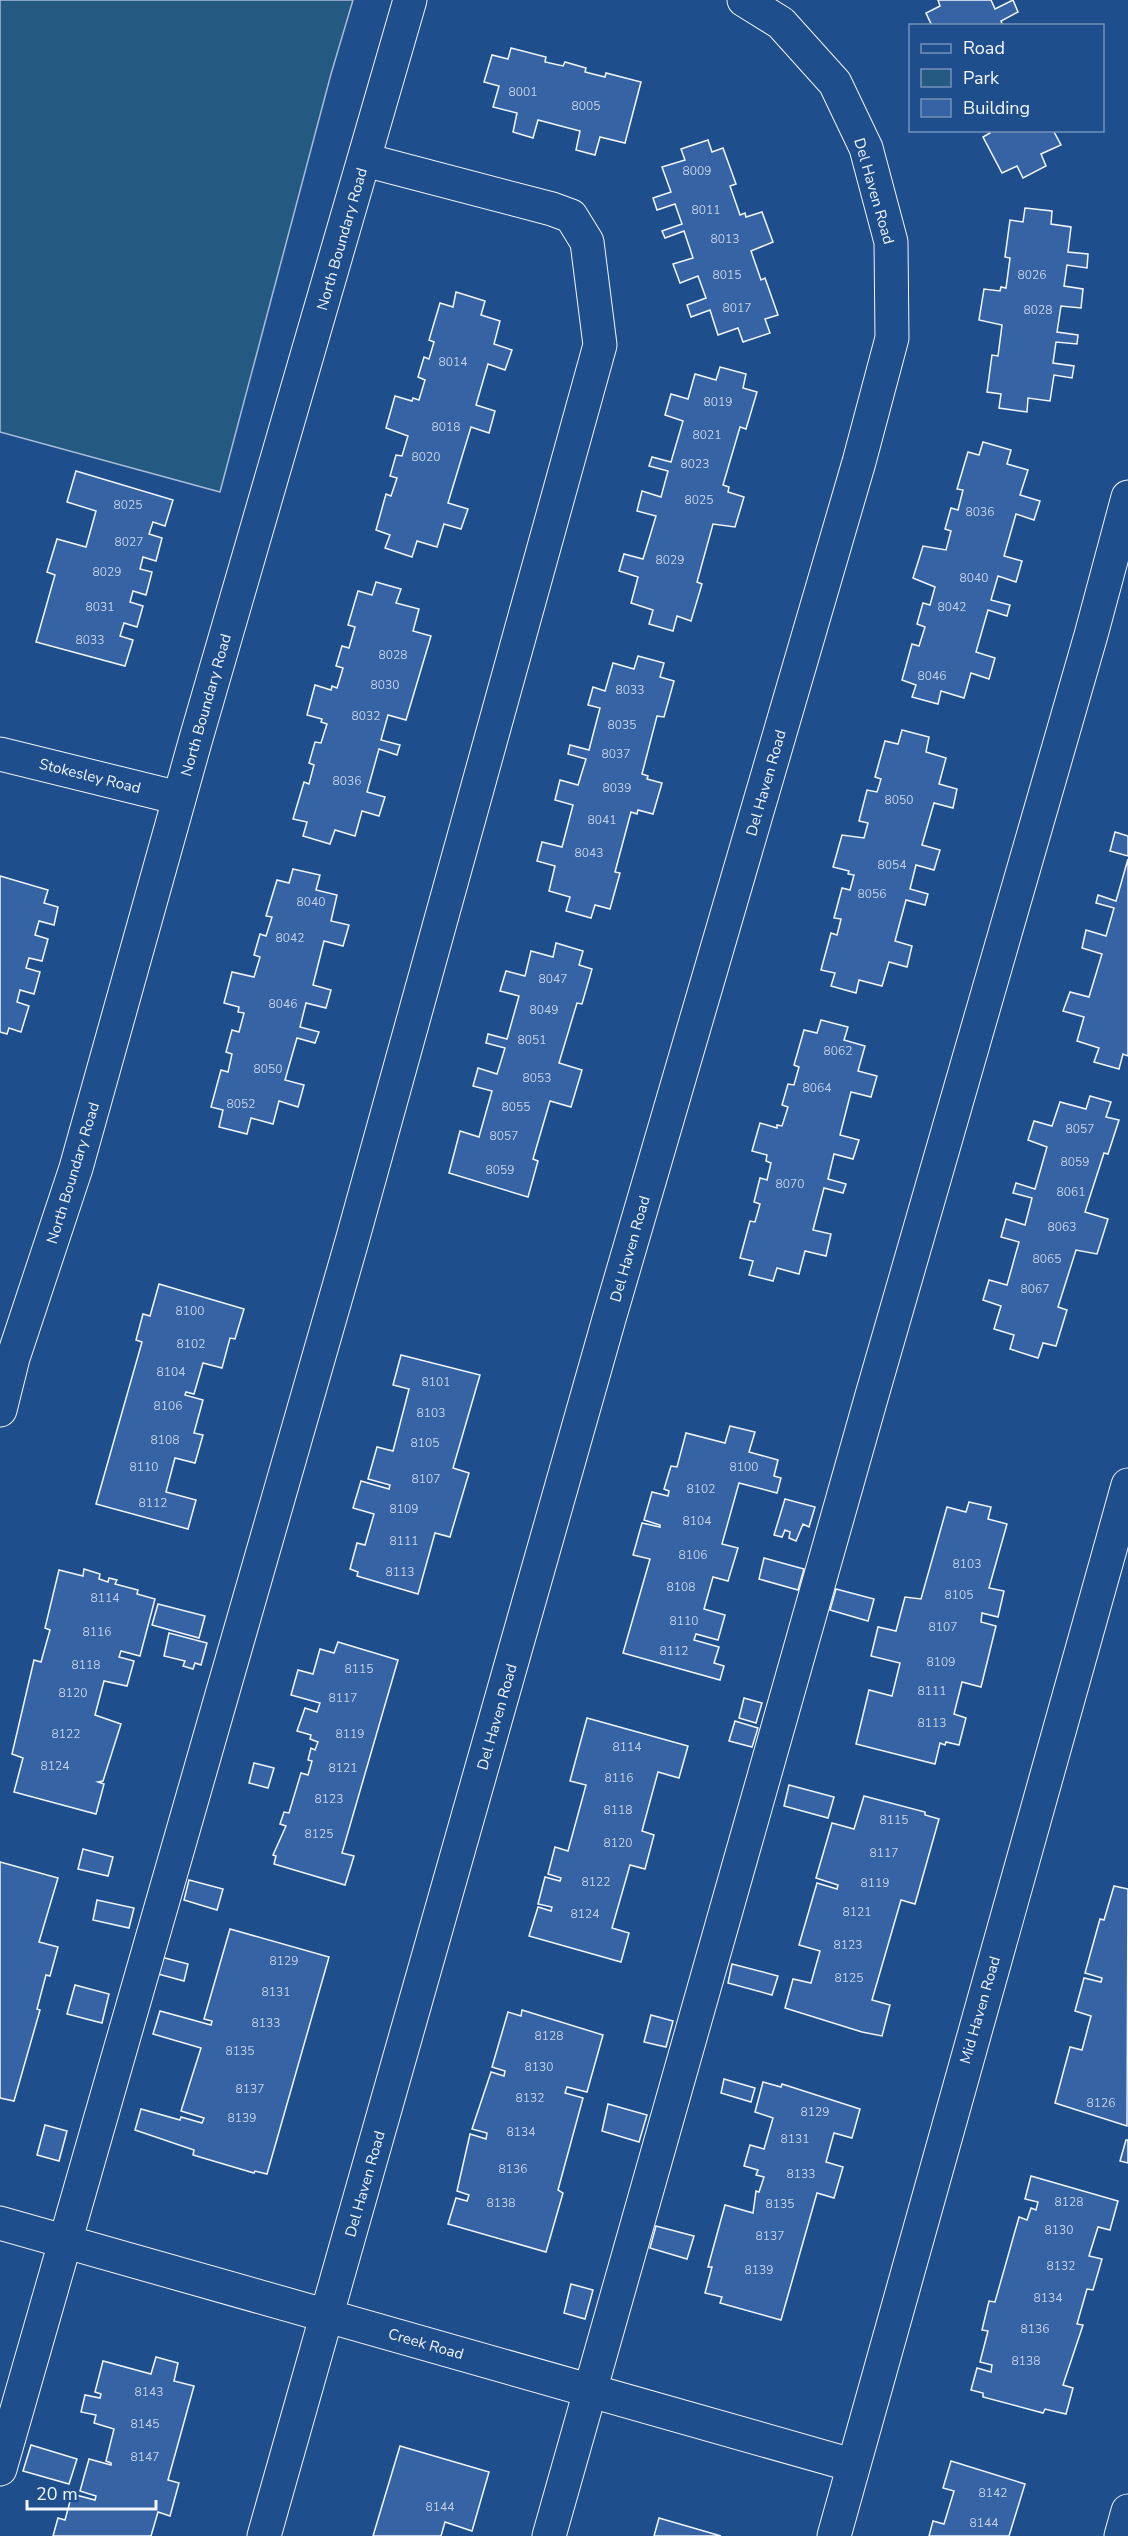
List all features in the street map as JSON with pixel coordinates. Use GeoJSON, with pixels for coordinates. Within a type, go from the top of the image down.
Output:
{"type":"FeatureCollection","features":[{"type":"Feature","properties":{"kind":"street","name":"North Boundary Road"},"geometry":{"type":"LineString","coordinates":[[0,1410],[7,1357],[76,1168],[179,798],[410,0]]}},
{"type":"Feature","properties":{"kind":"street","name":"Del Haven Road"},"geometry":{"type":"LineString","coordinates":[[264,2536],[606,1331],[849,496],[892,338],[891,242],[866,148],[836,83],[781,23],[744,0]]}},
{"type":"Feature","properties":{"kind":"street"},"geometry":{"type":"LineString","coordinates":[[0,2469],[63,2241],[352,1241],[600,345],[587,242],[572,216],[365,160]]}},
{"type":"Feature","properties":{"kind":"street"},"geometry":{"type":"LineString","coordinates":[[549,2536],[869,1406],[1092,635],[1128,497]]}},
{"type":"Feature","properties":{"kind":"street","name":"Stokesley Road"},"geometry":{"type":"LineString","coordinates":[[0,754],[179,798]]}},
{"type":"Feature","properties":{"kind":"street","name":"Mid Haven Road"},"geometry":{"type":"LineString","coordinates":[[834,2536],[1128,1485]]}},
{"type":"Feature","properties":{"kind":"street","name":"Creek Road"},"geometry":{"type":"LineString","coordinates":[[0,2223],[852,2465]]}},
{"type":"Feature","properties":{"kind":"street"},"geometry":{"type":"LineString","coordinates":[[1121,2536],[1128,2511]]}},
{"type":"Feature","properties":{"kind":"green space"},"geometry":{"type":"Polygon","coordinates":[[[0,0],[353,0],[331,74],[220,492],[0,432],[0,0]]]}},
{"type":"Feature","properties":{"kind":"building"},"geometry":{"type":"Polygon","coordinates":[[[938,0],[991,0],[995,9],[1013,0],[1018,12],[1001,21],[1002,24],[931,24],[926,13],[940,6],[938,0]]]}},
{"type":"Feature","properties":{"kind":"building"},"geometry":{"type":"Polygon","coordinates":[[[511,48],[546,57],[545,62],[563,66],[565,62],[586,68],[585,72],[605,77],[606,73],[641,82],[625,143],[600,137],[595,155],[576,150],[580,131],[538,120],[533,138],[513,132],[517,113],[493,107],[499,86],[484,82],[492,55],[508,59],[511,48]]]}},
{"type":"Feature","properties":{"kind":"building"},"geometry":{"type":"Polygon","coordinates":[[[1054,132],[1061,145],[1041,154],[1046,166],[1023,178],[1017,166],[1002,173],[983,137],[990,133],[1054,132]]]}},
{"type":"Feature","properties":{"kind":"building"},"geometry":{"type":"Polygon","coordinates":[[[708,140],[712,152],[723,148],[736,184],[730,186],[740,215],[745,213],[746,217],[762,212],[773,242],[751,251],[761,280],[765,278],[778,315],[765,319],[770,333],[743,342],[738,328],[718,335],[710,310],[691,317],[687,305],[706,298],[698,276],[680,283],[673,264],[693,258],[684,231],[665,238],[662,231],[682,224],[675,204],[657,210],[653,198],[671,192],[662,167],[685,160],[681,149],[708,140]]]}},
{"type":"Feature","properties":{"kind":"building"},"geometry":{"type":"Polygon","coordinates":[[[1025,208],[1052,211],[1051,224],[1071,227],[1068,252],[1088,254],[1087,268],[1067,265],[1064,286],[1083,289],[1081,308],[1061,306],[1057,332],[1078,335],[1077,344],[1056,342],[1053,363],[1074,366],[1072,378],[1054,375],[1050,401],[1028,398],[1027,412],[999,408],[1001,394],[987,392],[992,355],[998,356],[1002,325],[979,320],[984,289],[1000,291],[1001,287],[1006,288],[1010,258],[1005,257],[1010,220],[1023,222],[1025,208]]]}},
{"type":"Feature","properties":{"kind":"building"},"geometry":{"type":"Polygon","coordinates":[[[456,292],[485,301],[481,315],[500,321],[494,344],[512,350],[505,370],[488,364],[476,405],[495,411],[489,433],[471,427],[448,503],[468,509],[461,529],[444,524],[437,547],[417,541],[412,557],[385,548],[390,535],[376,530],[386,494],[391,496],[397,478],[390,476],[396,455],[402,456],[408,436],[386,428],[395,396],[412,401],[413,398],[419,400],[425,380],[418,377],[424,357],[429,359],[434,342],[429,340],[440,303],[453,307],[456,292]]]}},
{"type":"Feature","properties":{"kind":"building"},"geometry":{"type":"Polygon","coordinates":[[[720,367],[746,374],[743,388],[757,392],[746,429],[740,427],[723,485],[729,487],[728,492],[744,497],[735,527],[713,524],[697,582],[702,584],[691,621],[677,616],[673,631],[649,624],[653,610],[631,603],[638,577],[619,571],[624,554],[643,559],[656,516],[637,511],[642,491],[661,497],[668,471],[649,466],[652,457],[671,462],[683,421],[665,415],[671,394],[688,399],[695,374],[716,380],[720,367]]]}},
{"type":"Feature","properties":{"kind":"building"},"geometry":{"type":"Polygon","coordinates":[[[983,442],[1011,450],[1007,464],[1028,470],[1020,495],[1040,501],[1034,520],[1016,514],[1004,556],[1022,561],[1016,582],[998,576],[991,600],[1010,605],[1007,616],[988,610],[976,652],[995,658],[989,679],[971,673],[964,698],[941,691],[938,704],[912,697],[916,685],[902,680],[912,644],[919,646],[925,627],[917,624],[923,603],[930,605],[935,587],[913,578],[923,546],[946,550],[951,531],[945,529],[951,508],[958,510],[963,490],[957,489],[968,452],[979,455],[983,442]]]}},
{"type":"Feature","properties":{"kind":"building"},"geometry":{"type":"Polygon","coordinates":[[[76,471],[173,500],[165,526],[153,522],[149,534],[162,538],[156,561],[143,557],[140,569],[152,572],[146,595],[133,591],[130,602],[143,606],[137,627],[124,623],[120,636],[133,640],[125,666],[36,642],[55,575],[47,572],[57,539],[86,547],[96,511],[67,502],[76,471]]]}},
{"type":"Feature","properties":{"kind":"building"},"geometry":{"type":"Polygon","coordinates":[[[376,582],[401,589],[396,603],[419,609],[413,631],[431,636],[406,720],[388,715],[381,740],[400,745],[397,755],[379,749],[367,792],[385,797],[379,816],[362,811],[355,836],[335,830],[330,844],[303,836],[307,822],[293,819],[304,782],[309,784],[314,765],[309,763],[315,742],[321,743],[327,724],[321,722],[322,719],[307,715],[315,685],[331,690],[332,686],[337,688],[343,668],[336,666],[342,646],[349,648],[355,627],[348,625],[358,591],[372,595],[376,582]]]}},
{"type":"Feature","properties":{"kind":"building"},"geometry":{"type":"Polygon","coordinates":[[[638,656],[664,663],[660,677],[674,681],[664,717],[657,716],[642,774],[648,776],[647,779],[662,783],[653,814],[638,810],[637,814],[631,812],[615,872],[620,873],[610,909],[595,905],[591,918],[566,911],[570,897],[549,891],[555,866],[537,861],[542,842],[562,847],[573,805],[555,800],[560,780],[578,785],[586,759],[568,754],[570,745],[589,750],[600,708],[588,705],[593,687],[605,691],[613,663],[634,669],[638,656]]]}},
{"type":"Feature","properties":{"kind":"building"},"geometry":{"type":"Polygon","coordinates":[[[902,730],[929,737],[926,752],[946,758],[939,784],[957,789],[953,808],[934,803],[922,845],[940,850],[934,870],[916,865],[910,889],[928,894],[925,905],[906,900],[895,941],[912,946],[907,967],[889,962],[882,986],[859,980],[856,993],[831,986],[835,973],[821,970],[831,933],[837,935],[841,919],[834,918],[842,888],[850,890],[854,875],[848,874],[849,871],[833,867],[842,835],[864,838],[868,823],[859,821],[867,790],[877,792],[881,779],[875,777],[885,741],[898,744],[902,730]]]}},
{"type":"Feature","properties":{"kind":"building"},"geometry":{"type":"Polygon","coordinates":[[[1115,832],[1128,836],[1128,856],[1110,851],[1115,832]]]}},
{"type":"Feature","properties":{"kind":"building"},"geometry":{"type":"Polygon","coordinates":[[[1128,859],[1128,1056],[1123,1054],[1119,1069],[1094,1062],[1099,1048],[1077,1041],[1084,1017],[1063,1011],[1070,992],[1089,997],[1102,954],[1082,948],[1086,930],[1106,936],[1114,908],[1096,903],[1098,895],[1116,901],[1128,859]]]}},
{"type":"Feature","properties":{"kind":"building"},"geometry":{"type":"Polygon","coordinates":[[[293,869],[320,875],[316,890],[337,895],[331,921],[349,925],[343,946],[324,941],[313,985],[331,990],[326,1008],[306,1003],[300,1027],[319,1032],[315,1043],[297,1038],[285,1080],[304,1085],[298,1107],[279,1101],[273,1124],[251,1118],[247,1134],[219,1127],[223,1110],[211,1107],[221,1070],[228,1072],[232,1054],[226,1052],[232,1030],[239,1032],[244,1013],[238,1012],[239,1007],[224,1003],[232,972],[254,977],[260,957],[254,955],[260,934],[266,936],[272,917],[266,916],[277,880],[289,883],[293,869]]]}},
{"type":"Feature","properties":{"kind":"building"},"geometry":{"type":"Polygon","coordinates":[[[0,876],[48,890],[44,903],[58,907],[54,925],[39,921],[35,935],[48,939],[42,961],[29,958],[26,968],[40,972],[34,994],[20,990],[17,1002],[29,1006],[21,1032],[9,1028],[7,1034],[0,1032],[0,876]]]}},
{"type":"Feature","properties":{"kind":"building"},"geometry":{"type":"Polygon","coordinates":[[[556,943],[583,951],[579,965],[592,969],[582,1004],[577,1003],[559,1063],[582,1070],[571,1107],[550,1101],[533,1159],[538,1161],[528,1197],[449,1173],[460,1131],[479,1137],[492,1091],[473,1086],[478,1068],[497,1074],[505,1048],[486,1043],[488,1034],[507,1039],[519,996],[500,991],[506,971],[525,976],[531,951],[553,957],[556,943]]]}},
{"type":"Feature","properties":{"kind":"building"},"geometry":{"type":"Polygon","coordinates":[[[821,1020],[848,1027],[844,1040],[865,1046],[858,1071],[877,1076],[871,1097],[851,1092],[840,1135],[859,1140],[853,1159],[834,1154],[828,1179],[846,1184],[843,1193],[824,1188],[813,1230],[831,1234],[826,1256],[805,1251],[799,1274],[777,1268],[773,1281],[749,1275],[753,1261],[740,1258],[750,1221],[755,1222],[760,1204],[754,1202],[760,1178],[767,1180],[771,1163],[766,1161],[767,1155],[752,1151],[760,1123],[777,1128],[777,1125],[782,1126],[788,1107],[782,1105],[788,1084],[794,1085],[799,1067],[794,1065],[804,1030],[817,1033],[821,1020]]]}},
{"type":"Feature","properties":{"kind":"building"},"geometry":{"type":"Polygon","coordinates":[[[1090,1096],[1111,1102],[1106,1117],[1119,1120],[1108,1154],[1104,1153],[1085,1212],[1108,1219],[1097,1254],[1076,1250],[1058,1307],[1067,1310],[1056,1346],[1043,1343],[1038,1358],[1010,1349],[1014,1335],[994,1329],[1001,1306],[983,1300],[989,1280],[1007,1285],[1019,1242],[1001,1237],[1006,1219],[1025,1225],[1032,1198],[1013,1193],[1016,1183],[1035,1189],[1047,1147],[1028,1140],[1034,1121],[1052,1126],[1060,1102],[1086,1109],[1090,1096]]]}},
{"type":"Feature","properties":{"kind":"building"},"geometry":{"type":"Polygon","coordinates":[[[159,1284],[244,1309],[235,1339],[230,1338],[222,1368],[203,1363],[194,1394],[186,1392],[185,1395],[203,1400],[194,1433],[203,1435],[195,1463],[175,1458],[166,1492],[196,1500],[188,1529],[96,1504],[142,1342],[136,1340],[143,1314],[150,1316],[159,1284]]]}},
{"type":"Feature","properties":{"kind":"building"},"geometry":{"type":"Polygon","coordinates":[[[401,1355],[480,1375],[453,1468],[469,1473],[450,1537],[435,1533],[418,1594],[357,1576],[358,1572],[350,1569],[357,1543],[365,1545],[374,1514],[353,1508],[361,1481],[389,1489],[390,1485],[368,1479],[377,1447],[393,1451],[409,1389],[393,1385],[401,1355]]]}},
{"type":"Feature","properties":{"kind":"building"},"geometry":{"type":"Polygon","coordinates":[[[730,1426],[755,1432],[749,1452],[778,1460],[774,1476],[781,1478],[777,1493],[739,1483],[722,1544],[738,1548],[728,1581],[713,1577],[704,1609],[725,1615],[718,1640],[696,1634],[694,1640],[719,1647],[714,1663],[724,1666],[720,1680],[623,1653],[650,1559],[633,1555],[642,1523],[660,1527],[660,1525],[644,1520],[652,1492],[668,1496],[669,1491],[664,1489],[671,1466],[677,1467],[686,1433],[725,1443],[730,1426]]]}},
{"type":"Feature","properties":{"kind":"building"},"geometry":{"type":"Polygon","coordinates":[[[785,1499],[815,1507],[809,1527],[803,1524],[796,1541],[789,1538],[790,1532],[785,1530],[782,1537],[774,1535],[785,1499]]]}},
{"type":"Feature","properties":{"kind":"building"},"geometry":{"type":"Polygon","coordinates":[[[969,1502],[991,1507],[988,1519],[1007,1524],[989,1588],[1004,1591],[998,1617],[982,1613],[981,1622],[996,1626],[981,1687],[962,1682],[954,1714],[966,1718],[959,1745],[940,1743],[935,1764],[856,1744],[869,1690],[892,1696],[900,1663],[871,1656],[878,1627],[896,1631],[905,1597],[921,1599],[947,1507],[966,1512],[969,1502]]]}},
{"type":"Feature","properties":{"kind":"building"},"geometry":{"type":"Polygon","coordinates":[[[764,1558],[804,1569],[798,1590],[759,1579],[764,1558]]]}},
{"type":"Feature","properties":{"kind":"building"},"geometry":{"type":"Polygon","coordinates":[[[84,1569],[100,1574],[99,1579],[108,1582],[109,1578],[117,1580],[115,1584],[138,1590],[137,1594],[155,1599],[140,1656],[121,1651],[119,1657],[134,1661],[127,1686],[104,1681],[95,1715],[121,1724],[103,1781],[98,1782],[104,1784],[96,1814],[14,1792],[23,1758],[12,1754],[34,1660],[41,1662],[50,1630],[45,1628],[59,1570],[83,1576],[84,1569]]]}},
{"type":"Feature","properties":{"kind":"building"},"geometry":{"type":"Polygon","coordinates":[[[836,1589],[874,1599],[868,1621],[830,1610],[836,1589]]]}},
{"type":"Feature","properties":{"kind":"building"},"geometry":{"type":"Polygon","coordinates":[[[158,1604],[205,1616],[199,1638],[152,1625],[158,1604]]]}},
{"type":"Feature","properties":{"kind":"building"},"geometry":{"type":"Polygon","coordinates":[[[169,1633],[207,1643],[201,1665],[195,1663],[193,1669],[183,1666],[185,1661],[164,1656],[169,1633]]]}},
{"type":"Feature","properties":{"kind":"building"},"geometry":{"type":"Polygon","coordinates":[[[338,1642],[398,1660],[342,1853],[354,1856],[345,1885],[274,1864],[276,1856],[273,1855],[286,1826],[280,1824],[284,1812],[289,1813],[301,1773],[308,1775],[312,1761],[308,1760],[311,1748],[315,1750],[318,1742],[310,1739],[311,1735],[297,1731],[305,1708],[317,1712],[320,1703],[291,1695],[298,1670],[313,1674],[320,1649],[334,1653],[338,1642]]]}},
{"type":"Feature","properties":{"kind":"building"},"geometry":{"type":"Polygon","coordinates":[[[744,1698],[762,1703],[756,1723],[739,1718],[744,1698]]]}},
{"type":"Feature","properties":{"kind":"building"},"geometry":{"type":"Polygon","coordinates":[[[587,1718],[688,1746],[679,1778],[658,1772],[642,1831],[654,1835],[645,1869],[630,1865],[612,1928],[629,1933],[621,1962],[529,1936],[538,1907],[551,1911],[552,1907],[538,1904],[545,1877],[560,1881],[561,1878],[548,1874],[555,1847],[568,1851],[586,1785],[570,1781],[587,1718]]]}},
{"type":"Feature","properties":{"kind":"building"},"geometry":{"type":"Polygon","coordinates":[[[735,1721],[758,1728],[752,1747],[729,1741],[735,1721]]]}},
{"type":"Feature","properties":{"kind":"building"},"geometry":{"type":"Polygon","coordinates":[[[254,1763],[274,1768],[268,1788],[249,1783],[254,1763]]]}},
{"type":"Feature","properties":{"kind":"building"},"geometry":{"type":"Polygon","coordinates":[[[789,1785],[834,1797],[828,1818],[784,1806],[789,1785]]]}},
{"type":"Feature","properties":{"kind":"building"},"geometry":{"type":"Polygon","coordinates":[[[864,1796],[925,1812],[925,1815],[939,1819],[915,1904],[901,1900],[872,2000],[890,2005],[882,2036],[785,2008],[793,1979],[811,1983],[820,1951],[799,1945],[817,1883],[837,1889],[838,1885],[816,1878],[832,1823],[854,1829],[864,1796]]]}},
{"type":"Feature","properties":{"kind":"building"},"geometry":{"type":"Polygon","coordinates":[[[83,1849],[113,1857],[108,1876],[78,1869],[83,1849]]]}},
{"type":"Feature","properties":{"kind":"building"},"geometry":{"type":"Polygon","coordinates":[[[0,1862],[58,1878],[39,1942],[58,1947],[50,1976],[46,1975],[37,2009],[40,2010],[14,2101],[0,2098],[0,1862]]]}},
{"type":"Feature","properties":{"kind":"building"},"geometry":{"type":"Polygon","coordinates":[[[189,1880],[223,1889],[217,1910],[184,1900],[189,1880]]]}},
{"type":"Feature","properties":{"kind":"building"},"geometry":{"type":"Polygon","coordinates":[[[1114,1886],[1128,1889],[1127,2126],[1055,2103],[1070,2047],[1082,2050],[1091,2016],[1075,2011],[1084,1978],[1101,1982],[1102,1978],[1085,1973],[1100,1919],[1104,1920],[1114,1886]]]}},
{"type":"Feature","properties":{"kind":"building"},"geometry":{"type":"Polygon","coordinates":[[[97,1900],[134,1908],[129,1928],[93,1920],[97,1900]]]}},
{"type":"Feature","properties":{"kind":"building"},"geometry":{"type":"Polygon","coordinates":[[[230,1929],[329,1957],[267,2174],[255,2171],[254,2173],[193,2155],[194,2150],[135,2130],[141,2109],[180,2120],[181,2117],[202,2123],[204,2118],[181,2111],[201,2048],[153,2034],[160,2011],[211,2025],[212,2021],[204,2019],[230,1929]]]}},
{"type":"Feature","properties":{"kind":"building"},"geometry":{"type":"Polygon","coordinates":[[[161,1957],[188,1964],[184,1981],[158,1974],[161,1957]]]}},
{"type":"Feature","properties":{"kind":"building"},"geometry":{"type":"Polygon","coordinates":[[[732,1964],[778,1976],[772,1995],[728,1983],[732,1964]]]}},
{"type":"Feature","properties":{"kind":"building"},"geometry":{"type":"Polygon","coordinates":[[[75,1985],[109,1994],[102,2023],[67,2014],[75,1985]]]}},
{"type":"Feature","properties":{"kind":"building"},"geometry":{"type":"Polygon","coordinates":[[[522,2010],[603,2035],[587,2092],[567,2087],[565,2093],[583,2098],[558,2190],[563,2193],[546,2252],[448,2224],[456,2198],[467,2201],[469,2195],[457,2191],[470,2134],[486,2139],[487,2133],[472,2129],[491,2072],[504,2076],[505,2071],[492,2067],[508,2012],[521,2016],[522,2010]]]}},
{"type":"Feature","properties":{"kind":"building"},"geometry":{"type":"Polygon","coordinates":[[[651,2015],[673,2021],[666,2047],[644,2042],[651,2015]]]}},
{"type":"Feature","properties":{"kind":"building"},"geometry":{"type":"Polygon","coordinates":[[[724,2079],[755,2088],[751,2102],[721,2093],[724,2079]]]}},
{"type":"Feature","properties":{"kind":"building"},"geometry":{"type":"Polygon","coordinates":[[[763,2082],[781,2087],[782,2084],[860,2109],[852,2138],[834,2133],[826,2162],[843,2167],[834,2198],[817,2193],[781,2320],[720,2303],[722,2297],[705,2293],[712,2267],[708,2267],[725,2205],[753,2213],[756,2191],[759,2192],[764,2177],[756,2175],[758,2170],[744,2166],[750,2145],[764,2149],[773,2118],[755,2112],[763,2082]]]}},
{"type":"Feature","properties":{"kind":"building"},"geometry":{"type":"Polygon","coordinates":[[[608,2104],[647,2115],[639,2142],[602,2131],[608,2104]]]}},
{"type":"Feature","properties":{"kind":"building"},"geometry":{"type":"Polygon","coordinates":[[[45,2125],[67,2131],[59,2161],[37,2155],[45,2125]]]}},
{"type":"Feature","properties":{"kind":"building"},"geometry":{"type":"Polygon","coordinates":[[[1126,2140],[1128,2140],[1128,2163],[1120,2161],[1126,2140]]]}},
{"type":"Feature","properties":{"kind":"building"},"geometry":{"type":"Polygon","coordinates":[[[1031,2176],[1118,2201],[1110,2230],[1098,2227],[1089,2256],[1102,2259],[1093,2290],[1087,2289],[1077,2324],[1083,2325],[1063,2385],[1073,2388],[1066,2414],[1045,2409],[1043,2413],[983,2397],[983,2393],[971,2390],[977,2368],[991,2372],[992,2365],[980,2362],[988,2331],[982,2330],[989,2301],[995,2302],[1019,2217],[1027,2220],[1031,2208],[1036,2210],[1038,2202],[1025,2199],[1031,2176]]]}},
{"type":"Feature","properties":{"kind":"building"},"geometry":{"type":"Polygon","coordinates":[[[656,2226],[694,2236],[687,2259],[650,2248],[656,2226]]]}},
{"type":"Feature","properties":{"kind":"building"},"geometry":{"type":"Polygon","coordinates":[[[571,2284],[593,2290],[585,2319],[564,2313],[571,2284]]]}},
{"type":"Feature","properties":{"kind":"building"},"geometry":{"type":"Polygon","coordinates":[[[156,2357],[178,2363],[174,2381],[194,2386],[168,2480],[179,2483],[170,2516],[158,2512],[151,2536],[53,2536],[58,2518],[65,2520],[72,2494],[95,2500],[96,2496],[80,2491],[89,2459],[111,2465],[106,2461],[114,2429],[94,2423],[96,2415],[81,2412],[85,2395],[100,2398],[101,2394],[95,2392],[103,2361],[151,2374],[156,2357]]]}},
{"type":"Feature","properties":{"kind":"building"},"geometry":{"type":"Polygon","coordinates":[[[31,2445],[77,2459],[69,2484],[23,2471],[31,2445]]]}},
{"type":"Feature","properties":{"kind":"building"},"geometry":{"type":"Polygon","coordinates":[[[400,2446],[489,2472],[472,2531],[445,2522],[441,2536],[373,2536],[400,2446]]]}},
{"type":"Feature","properties":{"kind":"building"},"geometry":{"type":"Polygon","coordinates":[[[951,2461],[1025,2484],[1009,2536],[929,2536],[933,2521],[944,2524],[954,2491],[943,2488],[951,2461]]]}},
{"type":"Feature","properties":{"kind":"building"},"geometry":{"type":"Polygon","coordinates":[[[659,2518],[721,2536],[654,2536],[659,2518]]]}}]}
